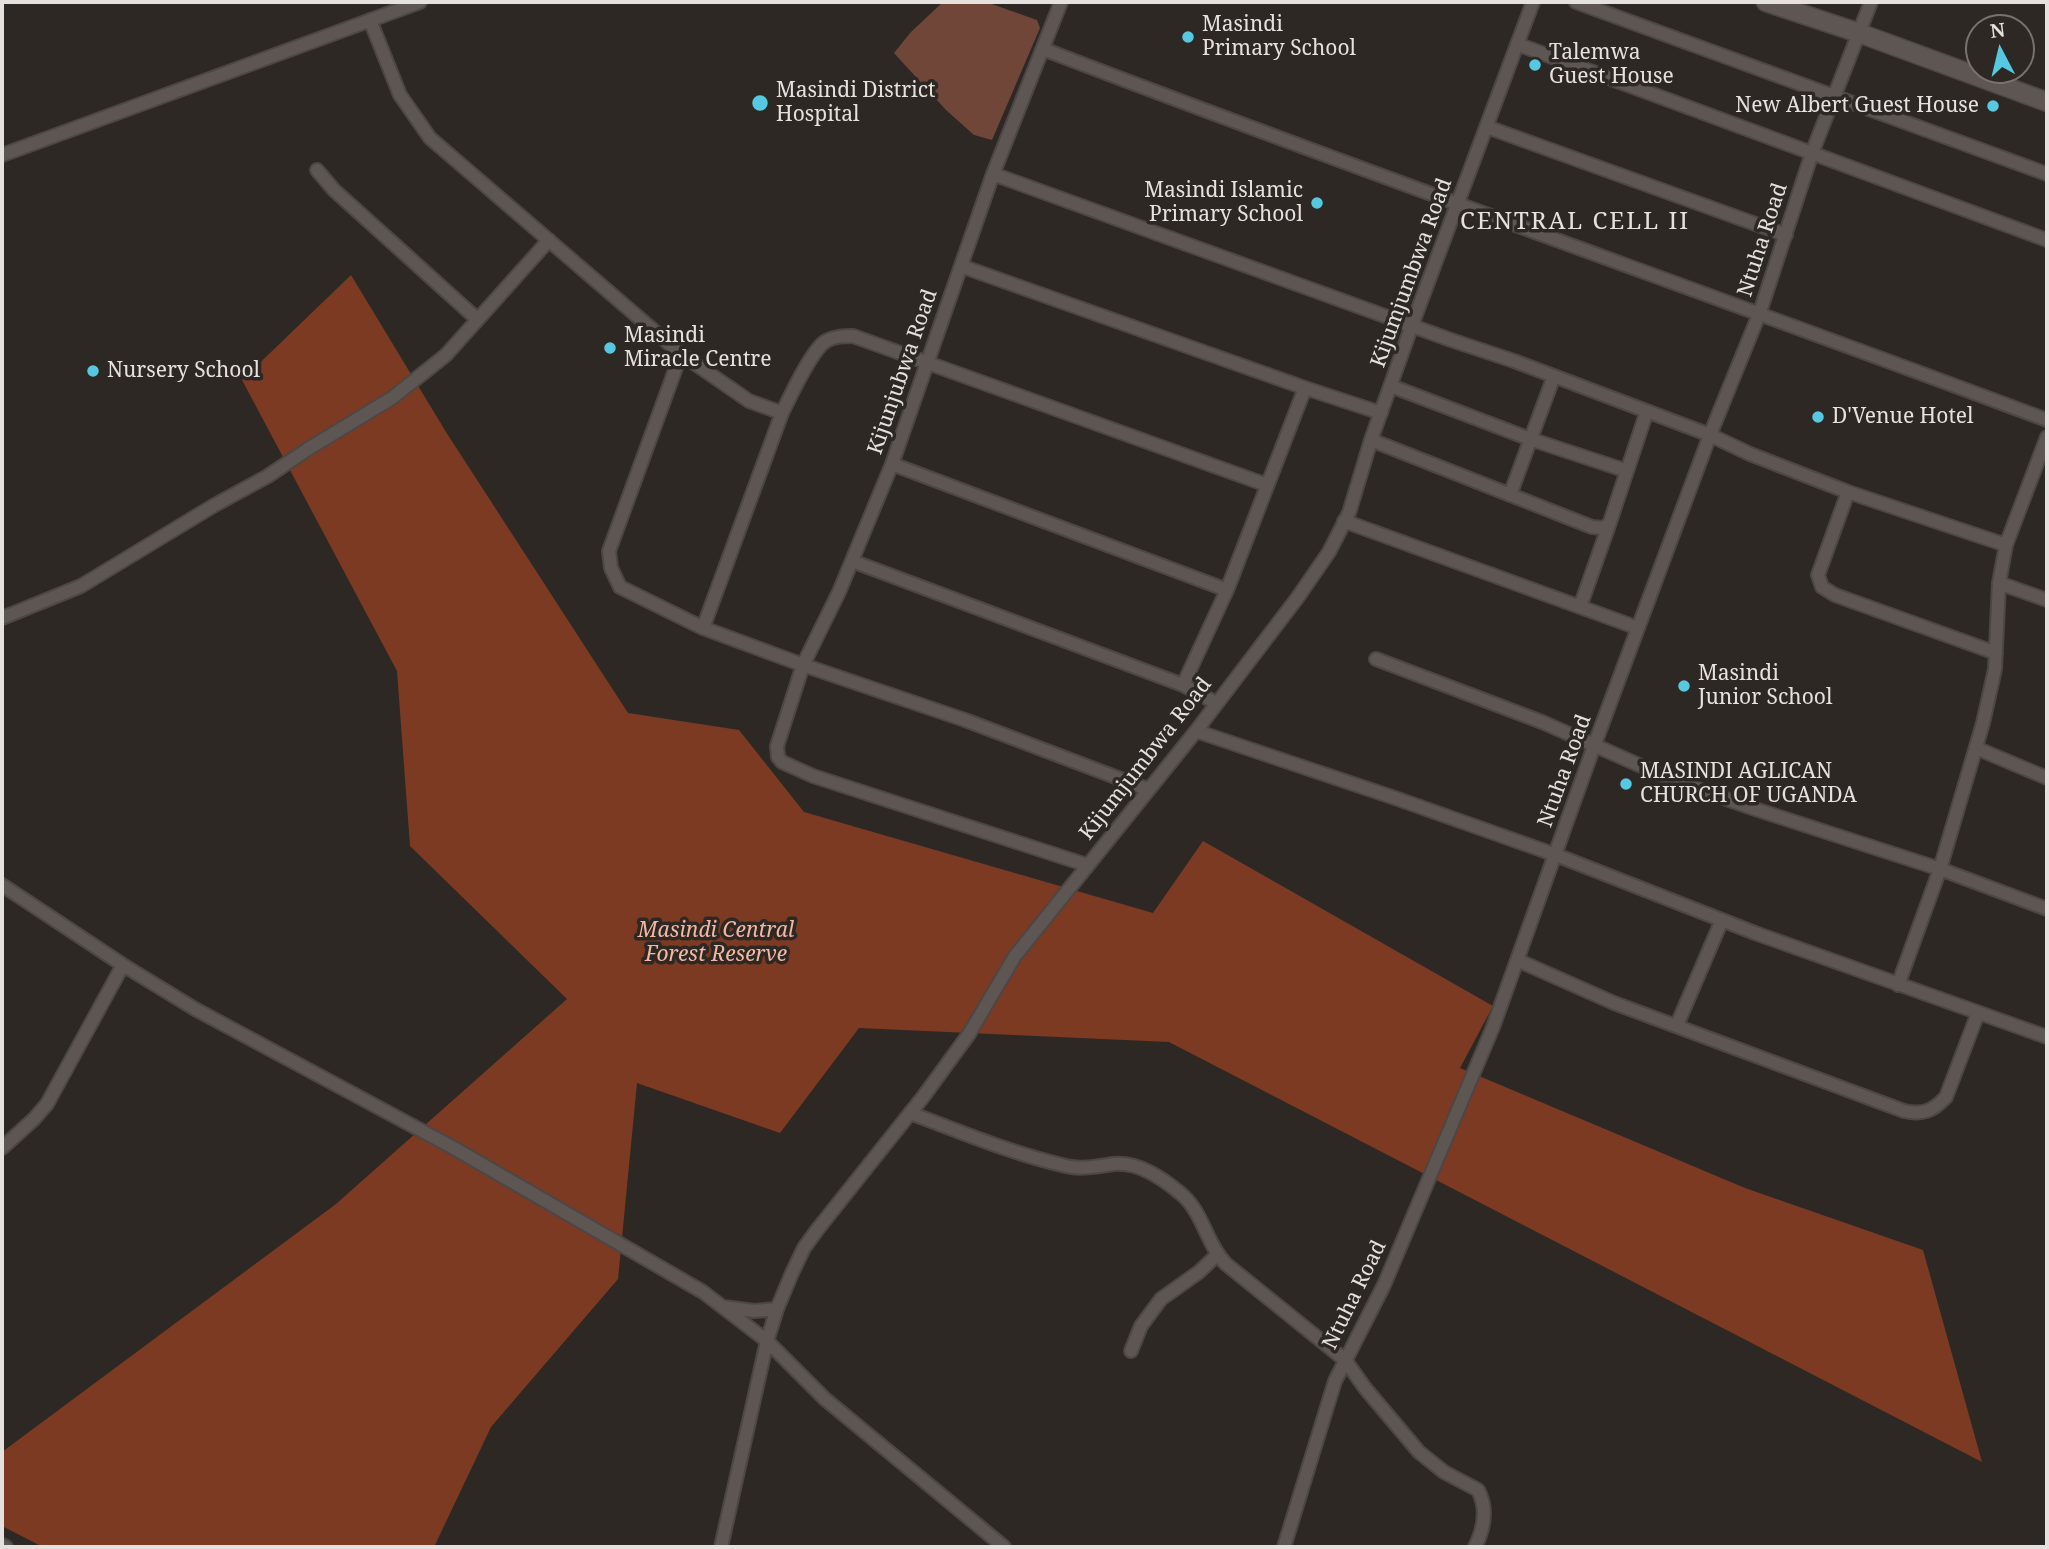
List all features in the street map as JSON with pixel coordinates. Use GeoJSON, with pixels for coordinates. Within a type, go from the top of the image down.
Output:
{"type":"FeatureCollection","features":[{"type":"Feature","properties":{"kind":"main road"},"geometry":{"type":"LineString","coordinates":[[1766,2],[2047,102]]}},
{"type":"Feature","properties":{"kind":"street"},"geometry":{"type":"LineString","coordinates":[[2,155],[420,2]]}},
{"type":"Feature","properties":{"kind":"street","name":"Kijunjubwa Road"},"geometry":{"type":"LineString","coordinates":[[1061,2],[993,174],[892,464],[852,561],[803,666],[777,752],[782,762],[813,776],[1087,865]]}},
{"type":"Feature","properties":{"kind":"street","name":"Kijumjumbwa Road"},"geometry":{"type":"LineString","coordinates":[[721,1547],[767,1341],[777,1309],[804,1248],[969,1034],[1015,956],[1196,731],[1329,552],[1349,513],[1370,440],[1533,2]]}},
{"type":"Feature","properties":{"kind":"street"},"geometry":{"type":"LineString","coordinates":[[1576,2],[2047,174]]}},
{"type":"Feature","properties":{"kind":"street","name":"Ntuha Road"},"geometry":{"type":"LineString","coordinates":[[1284,1547],[1330,1394],[1379,1296],[1468,1090],[1710,435],[1760,312],[1812,153],[1871,2]]}},
{"type":"Feature","properties":{"kind":"street"},"geometry":{"type":"LineString","coordinates":[[370,20],[400,94],[430,138],[681,354],[749,401],[782,413]]}},
{"type":"Feature","properties":{"kind":"street"},"geometry":{"type":"LineString","coordinates":[[1517,44],[2047,240]]}},
{"type":"Feature","properties":{"kind":"street"},"geometry":{"type":"LineString","coordinates":[[1043,48],[1573,247],[1760,312],[2047,419]]}},
{"type":"Feature","properties":{"kind":"street"},"geometry":{"type":"LineString","coordinates":[[1487,127],[1786,235]]}},
{"type":"Feature","properties":{"kind":"street"},"geometry":{"type":"LineString","coordinates":[[317,170],[334,190],[477,320]]}},
{"type":"Feature","properties":{"kind":"street"},"geometry":{"type":"LineString","coordinates":[[993,174],[1554,376],[1710,435],[1750,454],[1848,492],[2006,545]]}},
{"type":"Feature","properties":{"kind":"street"},"geometry":{"type":"LineString","coordinates":[[2,618],[81,586],[268,476],[392,398],[446,355],[549,240]]}},
{"type":"Feature","properties":{"kind":"street"},"geometry":{"type":"LineString","coordinates":[[961,266],[1381,413]]}},
{"type":"Feature","properties":{"kind":"street"},"geometry":{"type":"LineString","coordinates":[[703,628],[782,413],[799,379],[824,342],[838,336],[853,336],[1266,485]]}},
{"type":"Feature","properties":{"kind":"street"},"geometry":{"type":"LineString","coordinates":[[681,354],[609,551],[611,568],[620,587],[703,628],[803,666],[965,720],[1147,789]]}},
{"type":"Feature","properties":{"kind":"street"},"geometry":{"type":"LineString","coordinates":[[1510,495],[1554,376]]}},
{"type":"Feature","properties":{"kind":"street"},"geometry":{"type":"LineString","coordinates":[[1391,386],[1530,439],[1628,471]]}},
{"type":"Feature","properties":{"kind":"street"},"geometry":{"type":"LineString","coordinates":[[1183,685],[1227,590],[1305,388]]}},
{"type":"Feature","properties":{"kind":"street"},"geometry":{"type":"LineString","coordinates":[[1580,607],[1647,411]]}},
{"type":"Feature","properties":{"kind":"street"},"geometry":{"type":"LineString","coordinates":[[1898,985],[1940,870],[1976,748],[1995,669],[1999,583],[2006,545],[2047,437]]}},
{"type":"Feature","properties":{"kind":"street"},"geometry":{"type":"LineString","coordinates":[[1370,440],[1592,527],[1602,528],[1609,525]]}},
{"type":"Feature","properties":{"kind":"street"},"geometry":{"type":"LineString","coordinates":[[892,464],[1227,590]]}},
{"type":"Feature","properties":{"kind":"street"},"geometry":{"type":"LineString","coordinates":[[1848,492],[1818,575],[1822,586],[1835,595],[1996,653]]}},
{"type":"Feature","properties":{"kind":"street"},"geometry":{"type":"LineString","coordinates":[[1344,521],[1638,628]]}},
{"type":"Feature","properties":{"kind":"street"},"geometry":{"type":"LineString","coordinates":[[852,561],[1183,685],[1216,703]]}},
{"type":"Feature","properties":{"kind":"street"},"geometry":{"type":"LineString","coordinates":[[1999,583],[2047,600]]}},
{"type":"Feature","properties":{"kind":"street"},"geometry":{"type":"LineString","coordinates":[[1376,659],[1542,722],[1675,780],[2047,909]]}},
{"type":"Feature","properties":{"kind":"street"},"geometry":{"type":"LineString","coordinates":[[1196,731],[1395,797],[1898,985],[2047,1037]]}},
{"type":"Feature","properties":{"kind":"street"},"geometry":{"type":"LineString","coordinates":[[1976,748],[2047,778]]}},
{"type":"Feature","properties":{"kind":"street"},"geometry":{"type":"LineString","coordinates":[[2,885],[195,1009],[452,1147],[632,1250],[724,1307],[767,1341],[825,1399],[1004,1547]]}},
{"type":"Feature","properties":{"kind":"street"},"geometry":{"type":"LineString","coordinates":[[1677,1025],[1722,920]]}},
{"type":"Feature","properties":{"kind":"street"},"geometry":{"type":"LineString","coordinates":[[1517,960],[1614,1003],[1916,1114],[1936,1108],[1946,1097],[1978,1013]]}},
{"type":"Feature","properties":{"kind":"street"},"geometry":{"type":"LineString","coordinates":[[2,1148],[47,1104],[123,965]]}},
{"type":"Feature","properties":{"kind":"street"},"geometry":{"type":"LineString","coordinates":[[909,1113],[1032,1157],[1066,1166],[1079,1168],[1121,1164],[1139,1167],[1188,1199],[1218,1254],[1237,1273],[1345,1360],[1419,1452],[1444,1472],[1478,1490],[1484,1524],[1475,1547]]}},
{"type":"Feature","properties":{"kind":"street"},"geometry":{"type":"LineString","coordinates":[[1131,1350],[1141,1325],[1161,1299],[1199,1272],[1218,1254]]}},
{"type":"Feature","properties":{"kind":"street"},"geometry":{"type":"LineString","coordinates":[[724,1307],[754,1311],[777,1309]]}},
{"type":"Feature","properties":{"kind":"shaded area"},"geometry":{"type":"Polygon","coordinates":[[[943,2],[986,2],[1037,20],[1040,28],[992,140],[974,135],[946,110],[894,53],[911,32],[943,2]]]}},
{"type":"Feature","properties":{"kind":"green space","name":"Masindi Central Forest Reserve"},"geometry":{"type":"Polygon","coordinates":[[[351,275],[446,432],[628,713],[739,730],[804,812],[1153,913],[1203,841],[1493,1006],[1460,1068],[1745,1188],[1923,1250],[1982,1462],[1169,1042],[859,1028],[780,1133],[637,1083],[618,1279],[491,1427],[434,1547],[43,1547],[2,1526],[2,1452],[336,1204],[567,999],[410,846],[397,671],[242,380],[351,275]]]}},
{"type":"Feature","properties":{"kind":"place","name":"Masindi Primary School"},"geometry":{"type":"Point","coordinates":[1188,37]}},
{"type":"Feature","properties":{"kind":"place","name":"Talemwa Guest House"},"geometry":{"type":"Point","coordinates":[1535,65]}},
{"type":"Feature","properties":{"kind":"place","name":"Masindi District Hospital"},"geometry":{"type":"Point","coordinates":[760,103]}},
{"type":"Feature","properties":{"kind":"place","name":"New Albert Guest House"},"geometry":{"type":"Point","coordinates":[1993,106]}},
{"type":"Feature","properties":{"kind":"place","name":"Masindi Islamic Primary School"},"geometry":{"type":"Point","coordinates":[1317,203]}},
{"type":"Feature","properties":{"kind":"place","name":"Masindi Miracle Centre"},"geometry":{"type":"Point","coordinates":[610,348]}},
{"type":"Feature","properties":{"kind":"place","name":"Nursery School"},"geometry":{"type":"Point","coordinates":[93,371]}},
{"type":"Feature","properties":{"kind":"place","name":"D'Venue Hotel"},"geometry":{"type":"Point","coordinates":[1818,417]}},
{"type":"Feature","properties":{"kind":"place","name":"Masindi Junior School"},"geometry":{"type":"Point","coordinates":[1684,686]}},
{"type":"Feature","properties":{"kind":"place","name":"MASINDI AGLICAN CHURCH OF UGANDA"},"geometry":{"type":"Point","coordinates":[1626,784]}},
{"type":"Feature","properties":{"kind":"district","name":"CENTRAL CELL II"},"geometry":{"type":"Point","coordinates":[1575,222]}}]}
